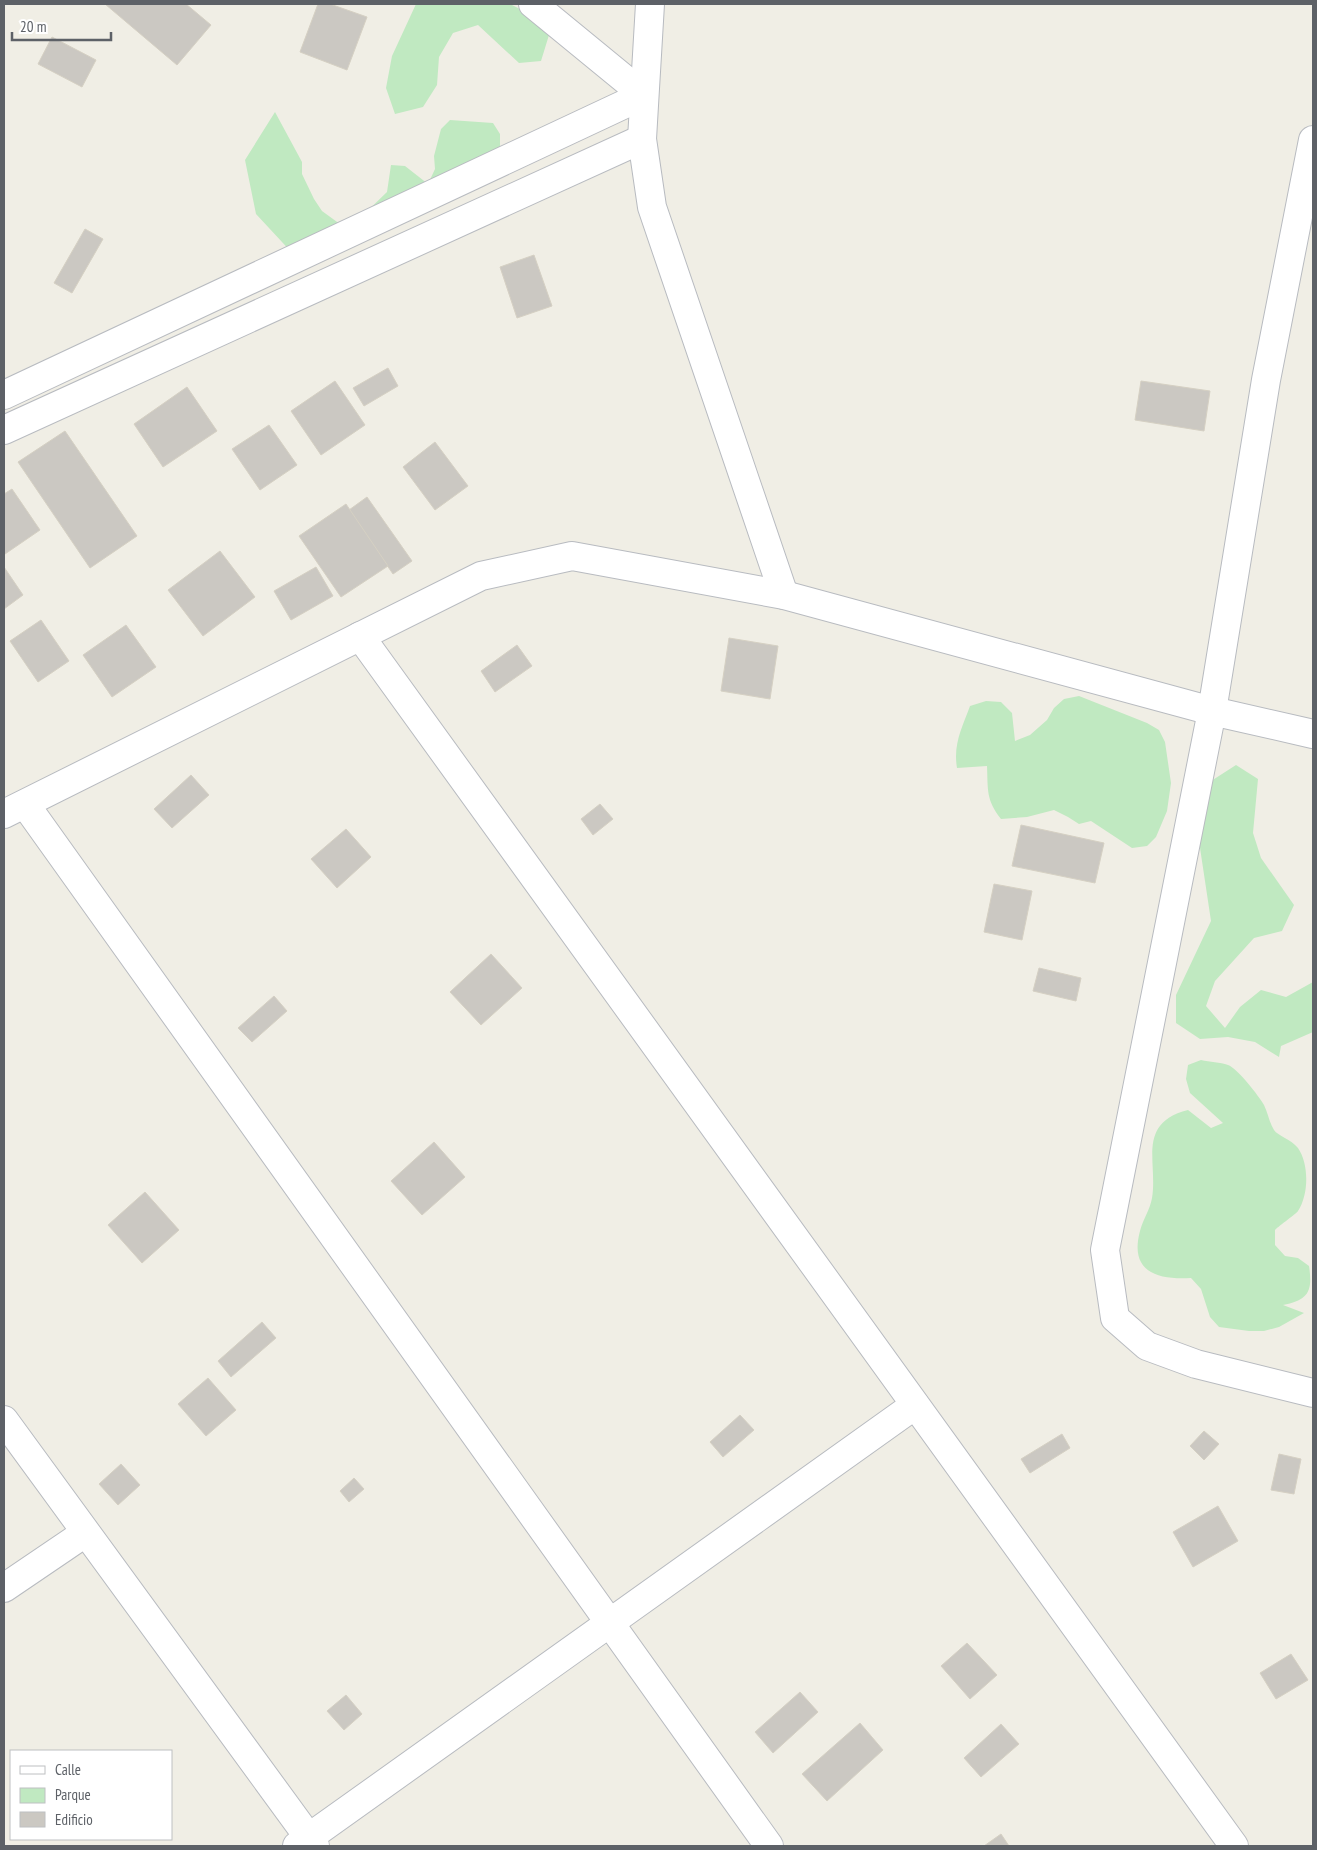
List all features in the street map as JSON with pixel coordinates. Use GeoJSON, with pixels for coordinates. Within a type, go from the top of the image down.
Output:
{"type":"FeatureCollection","features":[{"type":"Feature","properties":{"kind":"street"},"geometry":{"type":"LineString","coordinates":[[533,4],[644,95]]}},
{"type":"Feature","properties":{"kind":"street"},"geometry":{"type":"LineString","coordinates":[[650,4],[642,139],[652,207],[784,595]]}},
{"type":"Feature","properties":{"kind":"street"},"geometry":{"type":"LineString","coordinates":[[4,395],[644,95]]}},
{"type":"Feature","properties":{"kind":"street"},"geometry":{"type":"LineString","coordinates":[[4,430],[642,139]]}},
{"type":"Feature","properties":{"kind":"street"},"geometry":{"type":"LineString","coordinates":[[1313,140],[1266,380],[1212,711],[1105,1250],[1115,1318],[1147,1346],[1196,1364],[1313,1393]]}},
{"type":"Feature","properties":{"kind":"street"},"geometry":{"type":"LineString","coordinates":[[769,1846],[610,1623],[14,809],[480,576],[572,556],[784,595],[1212,711],[1313,734]]}},
{"type":"Feature","properties":{"kind":"street"},"geometry":{"type":"LineString","coordinates":[[360,636],[1234,1846]]}},
{"type":"Feature","properties":{"kind":"street"},"geometry":{"type":"LineString","coordinates":[[4,1420],[307,1843],[915,1405]]}},
{"type":"Feature","properties":{"kind":"street"},"geometry":{"type":"LineString","coordinates":[[4,1588],[85,1533]]}},
{"type":"Feature","properties":{"kind":"green space"},"geometry":{"type":"Polygon","coordinates":[[[416,4],[510,4],[528,13],[549,35],[541,61],[519,63],[478,25],[453,33],[439,57],[437,85],[423,107],[395,114],[386,88],[392,56],[416,4]]]}},
{"type":"Feature","properties":{"kind":"green space"},"geometry":{"type":"Polygon","coordinates":[[[275,112],[302,162],[302,174],[314,199],[322,211],[344,227],[356,222],[387,192],[391,165],[405,166],[428,184],[435,169],[434,156],[441,129],[450,120],[493,123],[500,134],[500,147],[491,175],[295,256],[256,214],[245,160],[275,112]]]}},
{"type":"Feature","properties":{"kind":"green space"},"geometry":{"type":"Polygon","coordinates":[[[1079,696],[1147,723],[1159,730],[1165,742],[1171,783],[1167,811],[1156,837],[1147,846],[1132,848],[1091,821],[1079,824],[1054,810],[1027,817],[1001,819],[990,800],[987,766],[957,768],[957,744],[970,706],[986,701],[1001,702],[1012,713],[1015,741],[1030,735],[1047,720],[1054,708],[1064,699],[1079,696]]]}},
{"type":"Feature","properties":{"kind":"green space"},"geometry":{"type":"Polygon","coordinates":[[[1236,765],[1258,779],[1253,833],[1261,858],[1294,905],[1282,931],[1254,938],[1215,981],[1206,1006],[1225,1028],[1240,1007],[1261,990],[1286,997],[1313,982],[1313,1032],[1281,1046],[1279,1057],[1255,1042],[1228,1037],[1200,1039],[1176,1023],[1176,995],[1211,921],[1194,808],[1208,783],[1236,765]]]}},
{"type":"Feature","properties":{"kind":"green space"},"geometry":{"type":"Polygon","coordinates":[[[1201,1060],[1225,1064],[1237,1071],[1261,1101],[1274,1130],[1298,1148],[1306,1170],[1306,1188],[1302,1204],[1297,1212],[1275,1230],[1275,1245],[1285,1256],[1298,1258],[1309,1266],[1310,1282],[1307,1293],[1298,1300],[1283,1305],[1304,1313],[1279,1327],[1264,1331],[1219,1327],[1210,1317],[1201,1289],[1191,1278],[1157,1275],[1149,1271],[1142,1264],[1139,1256],[1140,1231],[1152,1198],[1152,1158],[1155,1134],[1161,1124],[1172,1116],[1188,1110],[1211,1128],[1223,1123],[1190,1093],[1186,1079],[1188,1065],[1201,1060]]]}},
{"type":"Feature","properties":{"kind":"building"},"geometry":{"type":"Polygon","coordinates":[[[105,4],[186,4],[211,25],[177,65],[105,4]]]}},
{"type":"Feature","properties":{"kind":"building"},"geometry":{"type":"Polygon","coordinates":[[[318,4],[330,4],[367,17],[347,70],[300,52],[318,4]]]}},
{"type":"Feature","properties":{"kind":"building"},"geometry":{"type":"Polygon","coordinates":[[[52,37],[96,60],[82,87],[38,64],[52,37]]]}},
{"type":"Feature","properties":{"kind":"building"},"geometry":{"type":"Polygon","coordinates":[[[85,229],[103,239],[72,293],[54,283],[85,229]]]}},
{"type":"Feature","properties":{"kind":"building"},"geometry":{"type":"Polygon","coordinates":[[[534,255],[552,306],[517,318],[500,267],[534,255]]]}},
{"type":"Feature","properties":{"kind":"building"},"geometry":{"type":"Polygon","coordinates":[[[388,368],[398,386],[364,406],[353,388],[388,368]]]}},
{"type":"Feature","properties":{"kind":"building"},"geometry":{"type":"Polygon","coordinates":[[[335,381],[365,425],[321,455],[291,411],[335,381]]]}},
{"type":"Feature","properties":{"kind":"building"},"geometry":{"type":"Polygon","coordinates":[[[1141,381],[1210,391],[1204,431],[1135,420],[1141,381]]]}},
{"type":"Feature","properties":{"kind":"building"},"geometry":{"type":"Polygon","coordinates":[[[187,387],[217,431],[163,467],[134,424],[187,387]]]}},
{"type":"Feature","properties":{"kind":"building"},"geometry":{"type":"Polygon","coordinates":[[[269,425],[297,465],[260,490],[232,449],[269,425]]]}},
{"type":"Feature","properties":{"kind":"building"},"geometry":{"type":"Polygon","coordinates":[[[65,431],[137,536],[90,568],[18,462],[65,431]]]}},
{"type":"Feature","properties":{"kind":"building"},"geometry":{"type":"Polygon","coordinates":[[[435,442],[468,486],[435,510],[403,467],[435,442]]]}},
{"type":"Feature","properties":{"kind":"building"},"geometry":{"type":"Polygon","coordinates":[[[12,489],[40,530],[5,554],[4,494],[12,489]]]}},
{"type":"Feature","properties":{"kind":"building"},"geometry":{"type":"Polygon","coordinates":[[[367,497],[412,561],[393,574],[349,510],[367,497]]]}},
{"type":"Feature","properties":{"kind":"building"},"geometry":{"type":"Polygon","coordinates":[[[346,504],[388,566],[341,597],[299,536],[346,504]]]}},
{"type":"Feature","properties":{"kind":"building"},"geometry":{"type":"Polygon","coordinates":[[[220,551],[255,597],[203,636],[168,590],[220,551]]]}},
{"type":"Feature","properties":{"kind":"building"},"geometry":{"type":"Polygon","coordinates":[[[4,567],[23,595],[4,609],[4,567]]]}},
{"type":"Feature","properties":{"kind":"building"},"geometry":{"type":"Polygon","coordinates":[[[316,567],[333,596],[291,620],[274,591],[316,567]]]}},
{"type":"Feature","properties":{"kind":"building"},"geometry":{"type":"Polygon","coordinates":[[[41,620],[69,661],[38,682],[10,641],[41,620]]]}},
{"type":"Feature","properties":{"kind":"building"},"geometry":{"type":"Polygon","coordinates":[[[126,625],[156,667],[112,697],[83,655],[126,625]]]}},
{"type":"Feature","properties":{"kind":"building"},"geometry":{"type":"Polygon","coordinates":[[[729,638],[778,646],[770,699],[721,691],[729,638]]]}},
{"type":"Feature","properties":{"kind":"building"},"geometry":{"type":"Polygon","coordinates":[[[517,645],[532,666],[495,692],[481,671],[517,645]]]}},
{"type":"Feature","properties":{"kind":"building"},"geometry":{"type":"Polygon","coordinates":[[[191,775],[209,795],[172,828],[154,809],[191,775]]]}},
{"type":"Feature","properties":{"kind":"building"},"geometry":{"type":"Polygon","coordinates":[[[600,804],[613,819],[593,835],[581,819],[600,804]]]}},
{"type":"Feature","properties":{"kind":"building"},"geometry":{"type":"Polygon","coordinates":[[[1021,825],[1104,843],[1095,883],[1012,866],[1021,825]]]}},
{"type":"Feature","properties":{"kind":"building"},"geometry":{"type":"Polygon","coordinates":[[[346,829],[371,857],[337,888],[311,859],[346,829]]]}},
{"type":"Feature","properties":{"kind":"building"},"geometry":{"type":"Polygon","coordinates":[[[994,884],[1032,891],[1022,940],[984,932],[994,884]]]}},
{"type":"Feature","properties":{"kind":"building"},"geometry":{"type":"Polygon","coordinates":[[[491,954],[522,988],[481,1025],[450,992],[491,954]]]}},
{"type":"Feature","properties":{"kind":"building"},"geometry":{"type":"Polygon","coordinates":[[[1039,968],[1081,978],[1076,1001],[1033,991],[1039,968]]]}},
{"type":"Feature","properties":{"kind":"building"},"geometry":{"type":"Polygon","coordinates":[[[274,996],[287,1011],[252,1042],[238,1028],[274,996]]]}},
{"type":"Feature","properties":{"kind":"building"},"geometry":{"type":"Polygon","coordinates":[[[434,1142],[465,1177],[422,1215],[391,1181],[434,1142]]]}},
{"type":"Feature","properties":{"kind":"building"},"geometry":{"type":"Polygon","coordinates":[[[145,1192],[179,1230],[142,1263],[108,1225],[145,1192]]]}},
{"type":"Feature","properties":{"kind":"building"},"geometry":{"type":"Polygon","coordinates":[[[262,1322],[276,1338],[231,1377],[218,1361],[262,1322]]]}},
{"type":"Feature","properties":{"kind":"building"},"geometry":{"type":"Polygon","coordinates":[[[208,1378],[236,1410],[206,1436],[178,1404],[208,1378]]]}},
{"type":"Feature","properties":{"kind":"building"},"geometry":{"type":"Polygon","coordinates":[[[740,1415],[754,1430],[723,1457],[710,1442],[740,1415]]]}},
{"type":"Feature","properties":{"kind":"building"},"geometry":{"type":"Polygon","coordinates":[[[1204,1431],[1219,1444],[1204,1460],[1190,1446],[1204,1431]]]}},
{"type":"Feature","properties":{"kind":"building"},"geometry":{"type":"Polygon","coordinates":[[[1062,1434],[1070,1448],[1030,1473],[1021,1459],[1062,1434]]]}},
{"type":"Feature","properties":{"kind":"building"},"geometry":{"type":"Polygon","coordinates":[[[1279,1454],[1301,1459],[1294,1494],[1271,1490],[1279,1454]]]}},
{"type":"Feature","properties":{"kind":"building"},"geometry":{"type":"Polygon","coordinates":[[[121,1464],[140,1485],[118,1505],[99,1484],[121,1464]]]}},
{"type":"Feature","properties":{"kind":"building"},"geometry":{"type":"Polygon","coordinates":[[[354,1478],[364,1489],[349,1502],[340,1491],[354,1478]]]}},
{"type":"Feature","properties":{"kind":"building"},"geometry":{"type":"Polygon","coordinates":[[[1218,1506],[1238,1541],[1193,1567],[1173,1532],[1218,1506]]]}},
{"type":"Feature","properties":{"kind":"building"},"geometry":{"type":"Polygon","coordinates":[[[967,1643],[997,1675],[970,1699],[941,1666],[967,1643]]]}},
{"type":"Feature","properties":{"kind":"building"},"geometry":{"type":"Polygon","coordinates":[[[1291,1654],[1308,1680],[1276,1699],[1260,1673],[1291,1654]]]}},
{"type":"Feature","properties":{"kind":"building"},"geometry":{"type":"Polygon","coordinates":[[[800,1692],[818,1712],[773,1753],[755,1732],[800,1692]]]}},
{"type":"Feature","properties":{"kind":"building"},"geometry":{"type":"Polygon","coordinates":[[[346,1695],[362,1714],[344,1730],[327,1711],[346,1695]]]}},
{"type":"Feature","properties":{"kind":"building"},"geometry":{"type":"Polygon","coordinates":[[[860,1723],[883,1750],[827,1801],[802,1774],[860,1723]]]}},
{"type":"Feature","properties":{"kind":"building"},"geometry":{"type":"Polygon","coordinates":[[[1001,1724],[1019,1744],[981,1777],[964,1758],[1001,1724]]]}},
{"type":"Feature","properties":{"kind":"building"},"geometry":{"type":"Polygon","coordinates":[[[1001,1834],[1009,1846],[984,1846],[1001,1834]]]}}]}
